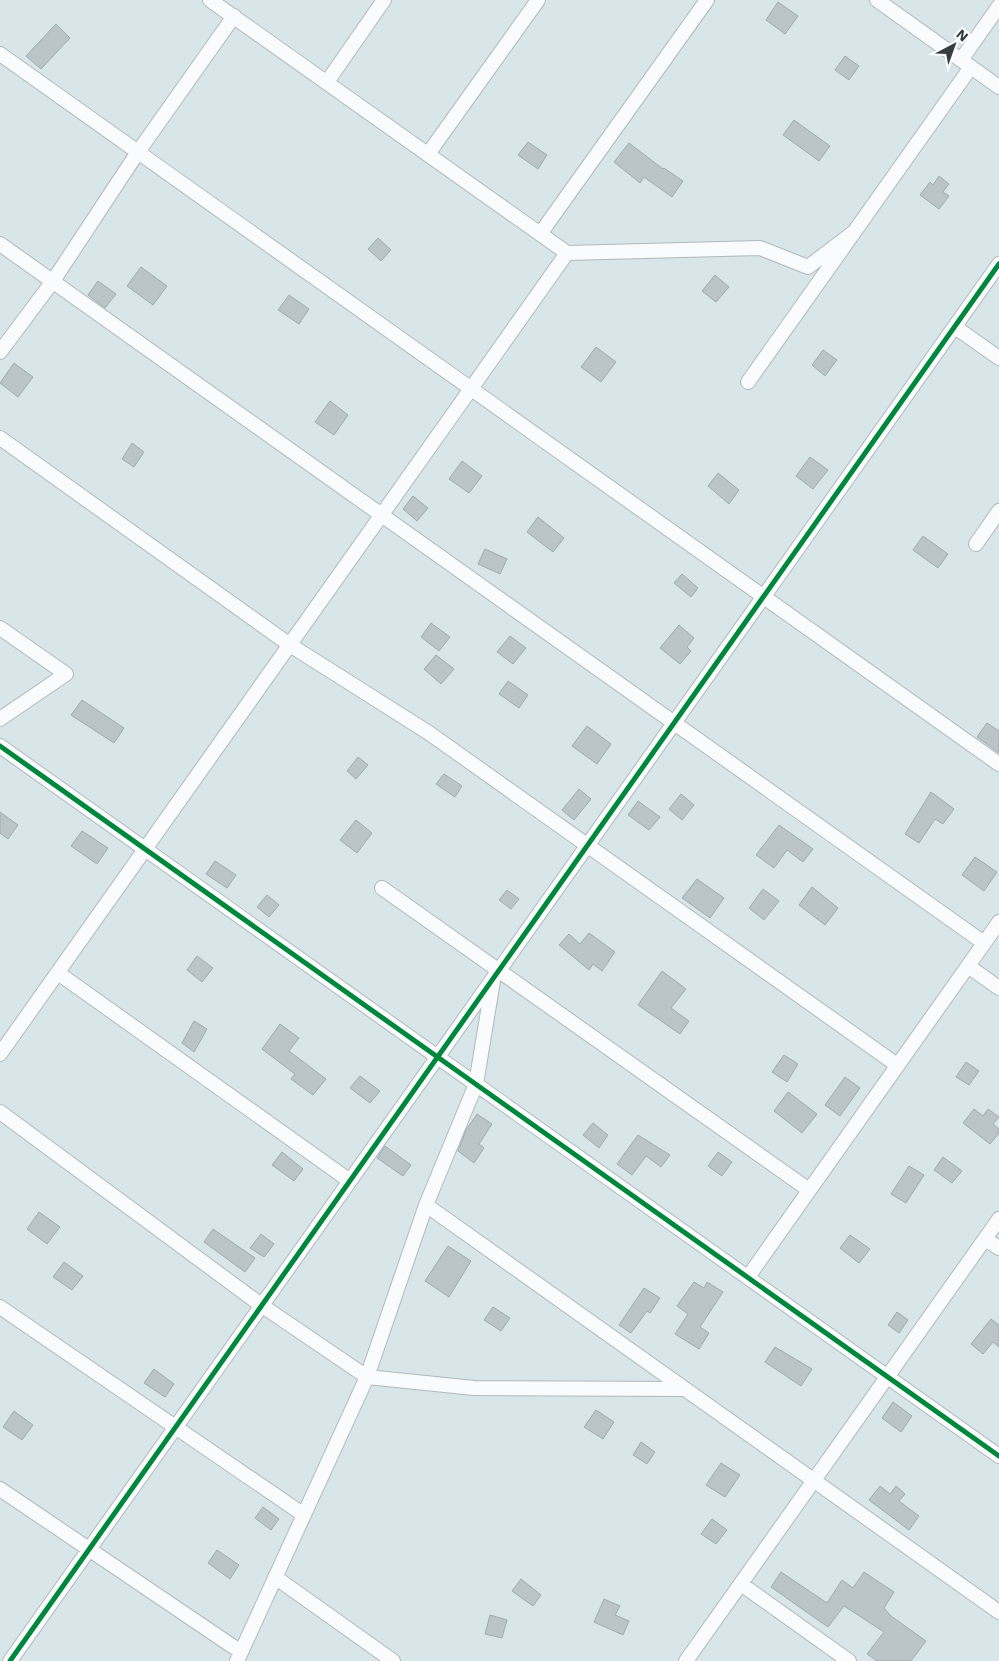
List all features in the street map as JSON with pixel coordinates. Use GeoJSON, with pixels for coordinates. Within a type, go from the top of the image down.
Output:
{"type":"FeatureCollection","features":[{"type":"Feature","properties":{"kind":"street"},"geometry":{"type":"LineString","coordinates":[[210,0],[567,253],[760,248],[808,267],[854,232]]}},
{"type":"Feature","properties":{"kind":"street"},"geometry":{"type":"LineString","coordinates":[[327,82],[384,0]]}},
{"type":"Feature","properties":{"kind":"street"},"geometry":{"type":"LineString","coordinates":[[428,154],[538,0]]}},
{"type":"Feature","properties":{"kind":"street"},"geometry":{"type":"LineString","coordinates":[[540,234],[706,0]]}},
{"type":"Feature","properties":{"kind":"street"},"geometry":{"type":"LineString","coordinates":[[877,0],[999,87]]}},
{"type":"Feature","properties":{"kind":"street"},"geometry":{"type":"LineString","coordinates":[[748,382],[854,232],[966,64],[999,6]]}},
{"type":"Feature","properties":{"kind":"street"},"geometry":{"type":"LineString","coordinates":[[0,352],[53,282],[138,152],[234,16]]}},
{"type":"Feature","properties":{"kind":"street"},"geometry":{"type":"LineString","coordinates":[[0,54],[999,764]]}},
{"type":"Feature","properties":{"kind":"street"},"geometry":{"type":"LineString","coordinates":[[0,244],[984,943]]}},
{"type":"Feature","properties":{"kind":"street"},"geometry":{"type":"LineString","coordinates":[[0,1054],[567,253]]}},
{"type":"Feature","properties":{"kind":"street"},"geometry":{"type":"LineString","coordinates":[[10,1661],[999,264]]}},
{"type":"Feature","properties":{"kind":"street"},"geometry":{"type":"LineString","coordinates":[[955,327],[999,358]]}},
{"type":"Feature","properties":{"kind":"street"},"geometry":{"type":"LineString","coordinates":[[0,438],[290,645],[429,733],[898,1066]]}},
{"type":"Feature","properties":{"kind":"street"},"geometry":{"type":"LineString","coordinates":[[976,544],[999,511]]}},
{"type":"Feature","properties":{"kind":"street"},"geometry":{"type":"LineString","coordinates":[[0,628],[66,674],[0,719]]}},
{"type":"Feature","properties":{"kind":"street"},"geometry":{"type":"LineString","coordinates":[[0,746],[999,1456]]}},
{"type":"Feature","properties":{"kind":"street"},"geometry":{"type":"LineString","coordinates":[[382,888],[497,973],[809,1190]]}},
{"type":"Feature","properties":{"kind":"street"},"geometry":{"type":"LineString","coordinates":[[748,1277],[999,922]]}},
{"type":"Feature","properties":{"kind":"street"},"geometry":{"type":"LineString","coordinates":[[968,966],[999,988]]}},
{"type":"Feature","properties":{"kind":"street"},"geometry":{"type":"LineString","coordinates":[[58,973],[350,1181]]}},
{"type":"Feature","properties":{"kind":"street"},"geometry":{"type":"LineString","coordinates":[[0,1489],[89,1549],[239,1657],[367,1377],[426,1205],[476,1084],[497,973]]}},
{"type":"Feature","properties":{"kind":"street"},"geometry":{"type":"LineString","coordinates":[[0,1112],[261,1305],[367,1377],[474,1388],[685,1389]]}},
{"type":"Feature","properties":{"kind":"street"},"geometry":{"type":"LineString","coordinates":[[426,1205],[999,1612]]}},
{"type":"Feature","properties":{"kind":"street"},"geometry":{"type":"LineString","coordinates":[[686,1661],[999,1219]]}},
{"type":"Feature","properties":{"kind":"street"},"geometry":{"type":"LineString","coordinates":[[985,1238],[999,1248]]}},
{"type":"Feature","properties":{"kind":"street"},"geometry":{"type":"LineString","coordinates":[[0,1307],[304,1514]]}},
{"type":"Feature","properties":{"kind":"street"},"geometry":{"type":"LineString","coordinates":[[275,1577],[393,1661]]}},
{"type":"Feature","properties":{"kind":"street"},"geometry":{"type":"LineString","coordinates":[[741,1584],[849,1661]]}},
{"type":"Feature","properties":{"kind":"building"},"geometry":{"type":"Polygon","coordinates":[[[778,2],[798,16],[785,34],[766,20],[778,2]]]}},
{"type":"Feature","properties":{"kind":"building"},"geometry":{"type":"Polygon","coordinates":[[[56,24],[70,38],[41,69],[26,56],[56,24]]]}},
{"type":"Feature","properties":{"kind":"building"},"geometry":{"type":"Polygon","coordinates":[[[845,56],[859,66],[849,80],[835,70],[845,56]]]}},
{"type":"Feature","properties":{"kind":"building"},"geometry":{"type":"Polygon","coordinates":[[[794,120],[830,146],[819,161],[783,135],[794,120]]]}},
{"type":"Feature","properties":{"kind":"building"},"geometry":{"type":"Polygon","coordinates":[[[528,142],[547,155],[538,169],[518,155],[528,142]]]}},
{"type":"Feature","properties":{"kind":"building"},"geometry":{"type":"Polygon","coordinates":[[[629,143],[663,169],[683,181],[672,197],[644,177],[640,183],[614,162],[629,143]]]}},
{"type":"Feature","properties":{"kind":"building"},"geometry":{"type":"Polygon","coordinates":[[[939,176],[949,184],[943,192],[949,196],[939,209],[920,195],[930,182],[933,185],[939,176]]]}},
{"type":"Feature","properties":{"kind":"building"},"geometry":{"type":"Polygon","coordinates":[[[378,238],[391,250],[381,261],[368,249],[378,238]]]}},
{"type":"Feature","properties":{"kind":"building"},"geometry":{"type":"Polygon","coordinates":[[[141,267],[167,286],[153,305],[127,286],[141,267]]]}},
{"type":"Feature","properties":{"kind":"building"},"geometry":{"type":"Polygon","coordinates":[[[715,275],[729,287],[716,302],[702,291],[715,275]]]}},
{"type":"Feature","properties":{"kind":"building"},"geometry":{"type":"Polygon","coordinates":[[[98,281],[116,294],[105,308],[88,295],[98,281]]]}},
{"type":"Feature","properties":{"kind":"building"},"geometry":{"type":"Polygon","coordinates":[[[289,295],[309,309],[299,324],[278,310],[289,295]]]}},
{"type":"Feature","properties":{"kind":"building"},"geometry":{"type":"Polygon","coordinates":[[[596,347],[616,362],[601,382],[581,367],[596,347]]]}},
{"type":"Feature","properties":{"kind":"building"},"geometry":{"type":"Polygon","coordinates":[[[823,350],[837,360],[825,376],[812,365],[823,350]]]}},
{"type":"Feature","properties":{"kind":"building"},"geometry":{"type":"Polygon","coordinates":[[[14,363],[33,377],[18,397],[0,383],[14,363]]]}},
{"type":"Feature","properties":{"kind":"building"},"geometry":{"type":"Polygon","coordinates":[[[330,401],[348,415],[334,435],[315,422],[330,401]]]}},
{"type":"Feature","properties":{"kind":"building"},"geometry":{"type":"Polygon","coordinates":[[[132,443],[144,452],[134,467],[122,459],[132,443]]]}},
{"type":"Feature","properties":{"kind":"building"},"geometry":{"type":"Polygon","coordinates":[[[810,457],[828,470],[813,489],[796,476],[810,457]]]}},
{"type":"Feature","properties":{"kind":"building"},"geometry":{"type":"Polygon","coordinates":[[[462,461],[482,476],[469,493],[449,479],[462,461]]]}},
{"type":"Feature","properties":{"kind":"building"},"geometry":{"type":"Polygon","coordinates":[[[718,473],[739,490],[729,504],[708,486],[718,473]]]}},
{"type":"Feature","properties":{"kind":"building"},"geometry":{"type":"Polygon","coordinates":[[[413,496],[428,508],[417,521],[403,509],[413,496]]]}},
{"type":"Feature","properties":{"kind":"building"},"geometry":{"type":"Polygon","coordinates":[[[538,517],[564,538],[553,552],[527,532],[538,517]]]}},
{"type":"Feature","properties":{"kind":"building"},"geometry":{"type":"Polygon","coordinates":[[[923,536],[948,554],[938,568],[913,550],[923,536]]]}},
{"type":"Feature","properties":{"kind":"building"},"geometry":{"type":"Polygon","coordinates":[[[485,549],[507,559],[500,574],[478,564],[485,549]]]}},
{"type":"Feature","properties":{"kind":"building"},"geometry":{"type":"Polygon","coordinates":[[[682,574],[698,588],[691,597],[674,583],[682,574]]]}},
{"type":"Feature","properties":{"kind":"building"},"geometry":{"type":"Polygon","coordinates":[[[431,623],[450,637],[439,651],[421,637],[431,623]]]}},
{"type":"Feature","properties":{"kind":"building"},"geometry":{"type":"Polygon","coordinates":[[[679,625],[694,638],[687,647],[691,651],[680,664],[660,648],[679,625]]]}},
{"type":"Feature","properties":{"kind":"building"},"geometry":{"type":"Polygon","coordinates":[[[510,636],[526,648],[513,664],[497,652],[510,636]]]}},
{"type":"Feature","properties":{"kind":"building"},"geometry":{"type":"Polygon","coordinates":[[[436,655],[454,669],[441,684],[424,669],[436,655]]]}},
{"type":"Feature","properties":{"kind":"building"},"geometry":{"type":"Polygon","coordinates":[[[508,681],[528,695],[519,708],[499,694],[508,681]]]}},
{"type":"Feature","properties":{"kind":"building"},"geometry":{"type":"Polygon","coordinates":[[[82,700],[124,728],[114,743],[71,715],[82,700]]]}},
{"type":"Feature","properties":{"kind":"building"},"geometry":{"type":"Polygon","coordinates":[[[987,723],[999,731],[999,753],[977,737],[987,723]]]}},
{"type":"Feature","properties":{"kind":"building"},"geometry":{"type":"Polygon","coordinates":[[[587,726],[611,744],[597,764],[572,746],[587,726]]]}},
{"type":"Feature","properties":{"kind":"building"},"geometry":{"type":"Polygon","coordinates":[[[358,757],[368,765],[356,779],[347,771],[358,757]]]}},
{"type":"Feature","properties":{"kind":"building"},"geometry":{"type":"Polygon","coordinates":[[[444,774],[462,786],[455,797],[436,784],[444,774]]]}},
{"type":"Feature","properties":{"kind":"building"},"geometry":{"type":"Polygon","coordinates":[[[579,789],[591,799],[574,820],[562,810],[579,789]]]}},
{"type":"Feature","properties":{"kind":"building"},"geometry":{"type":"Polygon","coordinates":[[[931,792],[954,809],[943,824],[935,819],[919,843],[905,834],[931,792]]]}},
{"type":"Feature","properties":{"kind":"building"},"geometry":{"type":"Polygon","coordinates":[[[681,794],[694,805],[682,820],[669,809],[681,794]]]}},
{"type":"Feature","properties":{"kind":"building"},"geometry":{"type":"Polygon","coordinates":[[[638,801],[660,817],[649,830],[628,815],[638,801]]]}},
{"type":"Feature","properties":{"kind":"building"},"geometry":{"type":"Polygon","coordinates":[[[0,812],[18,825],[8,839],[0,833],[0,812]]]}},
{"type":"Feature","properties":{"kind":"building"},"geometry":{"type":"Polygon","coordinates":[[[356,820],[372,833],[357,853],[340,840],[356,820]]]}},
{"type":"Feature","properties":{"kind":"building"},"geometry":{"type":"Polygon","coordinates":[[[779,825],[813,849],[803,862],[787,850],[774,868],[756,855],[779,825]]]}},
{"type":"Feature","properties":{"kind":"building"},"geometry":{"type":"Polygon","coordinates":[[[82,831],[108,848],[97,864],[71,846],[82,831]]]}},
{"type":"Feature","properties":{"kind":"building"},"geometry":{"type":"Polygon","coordinates":[[[975,857],[997,872],[984,891],[962,875],[975,857]]]}},
{"type":"Feature","properties":{"kind":"building"},"geometry":{"type":"Polygon","coordinates":[[[215,861],[236,875],[227,888],[206,874],[215,861]]]}},
{"type":"Feature","properties":{"kind":"building"},"geometry":{"type":"Polygon","coordinates":[[[697,879],[724,898],[710,918],[682,898],[697,879]]]}},
{"type":"Feature","properties":{"kind":"building"},"geometry":{"type":"Polygon","coordinates":[[[812,887],[838,908],[825,925],[799,905],[812,887]]]}},
{"type":"Feature","properties":{"kind":"building"},"geometry":{"type":"Polygon","coordinates":[[[763,889],[779,901],[764,920],[749,908],[763,889]]]}},
{"type":"Feature","properties":{"kind":"building"},"geometry":{"type":"Polygon","coordinates":[[[507,890],[519,899],[511,909],[499,900],[507,890]]]}},
{"type":"Feature","properties":{"kind":"building"},"geometry":{"type":"Polygon","coordinates":[[[267,895],[279,905],[269,917],[257,907],[267,895]]]}},
{"type":"Feature","properties":{"kind":"building"},"geometry":{"type":"Polygon","coordinates":[[[589,933],[615,952],[602,971],[593,964],[589,970],[559,945],[569,934],[580,944],[589,933]]]}},
{"type":"Feature","properties":{"kind":"building"},"geometry":{"type":"Polygon","coordinates":[[[197,956],[213,968],[202,982],[187,970],[197,956]]]}},
{"type":"Feature","properties":{"kind":"building"},"geometry":{"type":"Polygon","coordinates":[[[662,971],[686,989],[671,1008],[689,1021],[680,1034],[638,1005],[662,971]]]}},
{"type":"Feature","properties":{"kind":"building"},"geometry":{"type":"Polygon","coordinates":[[[194,1021],[207,1029],[194,1052],[182,1043],[194,1021]]]}},
{"type":"Feature","properties":{"kind":"building"},"geometry":{"type":"Polygon","coordinates":[[[280,1024],[299,1038],[289,1051],[326,1079],[313,1095],[291,1079],[295,1074],[262,1049],[280,1024]]]}},
{"type":"Feature","properties":{"kind":"building"},"geometry":{"type":"Polygon","coordinates":[[[784,1055],[798,1064],[787,1082],[772,1072],[784,1055]]]}},
{"type":"Feature","properties":{"kind":"building"},"geometry":{"type":"Polygon","coordinates":[[[966,1062],[979,1071],[969,1085],[956,1077],[966,1062]]]}},
{"type":"Feature","properties":{"kind":"building"},"geometry":{"type":"Polygon","coordinates":[[[360,1076],[380,1091],[370,1103],[350,1088],[360,1076]]]}},
{"type":"Feature","properties":{"kind":"building"},"geometry":{"type":"Polygon","coordinates":[[[845,1077],[860,1088],[840,1116],[825,1105],[845,1077]]]}},
{"type":"Feature","properties":{"kind":"building"},"geometry":{"type":"Polygon","coordinates":[[[788,1092],[817,1114],[802,1133],[774,1111],[788,1092]]]}},
{"type":"Feature","properties":{"kind":"building"},"geometry":{"type":"Polygon","coordinates":[[[974,1109],[983,1116],[988,1109],[999,1117],[993,1124],[999,1129],[999,1133],[990,1144],[963,1123],[974,1109]]]}},
{"type":"Feature","properties":{"kind":"building"},"geometry":{"type":"Polygon","coordinates":[[[477,1114],[492,1124],[479,1144],[484,1148],[474,1163],[458,1151],[466,1130],[477,1114]]]}},
{"type":"Feature","properties":{"kind":"building"},"geometry":{"type":"Polygon","coordinates":[[[593,1123],[608,1135],[599,1148],[583,1135],[593,1123]]]}},
{"type":"Feature","properties":{"kind":"building"},"geometry":{"type":"Polygon","coordinates":[[[638,1135],[670,1155],[661,1167],[646,1156],[632,1175],[617,1164],[638,1135]]]}},
{"type":"Feature","properties":{"kind":"building"},"geometry":{"type":"Polygon","coordinates":[[[385,1146],[411,1165],[403,1176],[377,1158],[385,1146]]]}},
{"type":"Feature","properties":{"kind":"building"},"geometry":{"type":"Polygon","coordinates":[[[282,1152],[303,1169],[294,1181],[272,1165],[282,1152]]]}},
{"type":"Feature","properties":{"kind":"building"},"geometry":{"type":"Polygon","coordinates":[[[718,1152],[732,1162],[722,1176],[708,1166],[718,1152]]]}},
{"type":"Feature","properties":{"kind":"building"},"geometry":{"type":"Polygon","coordinates":[[[943,1157],[962,1171],[952,1183],[934,1170],[943,1157]]]}},
{"type":"Feature","properties":{"kind":"building"},"geometry":{"type":"Polygon","coordinates":[[[909,1166],[924,1175],[906,1203],[891,1194],[909,1166]]]}},
{"type":"Feature","properties":{"kind":"building"},"geometry":{"type":"Polygon","coordinates":[[[39,1212],[60,1227],[47,1244],[27,1229],[39,1212]]]}},
{"type":"Feature","properties":{"kind":"building"},"geometry":{"type":"Polygon","coordinates":[[[213,1229],[255,1258],[245,1272],[204,1242],[213,1229]]]}},
{"type":"Feature","properties":{"kind":"building"},"geometry":{"type":"Polygon","coordinates":[[[261,1234],[274,1244],[264,1257],[250,1248],[261,1234]]]}},
{"type":"Feature","properties":{"kind":"building"},"geometry":{"type":"Polygon","coordinates":[[[850,1235],[870,1249],[859,1263],[840,1248],[850,1235]]]}},
{"type":"Feature","properties":{"kind":"building"},"geometry":{"type":"Polygon","coordinates":[[[448,1246],[471,1261],[449,1297],[425,1281],[448,1246]]]}},
{"type":"Feature","properties":{"kind":"building"},"geometry":{"type":"Polygon","coordinates":[[[64,1262],[83,1276],[72,1290],[53,1277],[64,1262]]]}},
{"type":"Feature","properties":{"kind":"building"},"geometry":{"type":"Polygon","coordinates":[[[694,1282],[704,1288],[707,1282],[723,1292],[700,1327],[709,1333],[699,1349],[675,1334],[688,1314],[677,1306],[694,1282]]]}},
{"type":"Feature","properties":{"kind":"building"},"geometry":{"type":"Polygon","coordinates":[[[644,1288],[660,1298],[650,1313],[647,1311],[631,1333],[619,1325],[644,1288]]]}},
{"type":"Feature","properties":{"kind":"building"},"geometry":{"type":"Polygon","coordinates":[[[493,1307],[510,1318],[501,1331],[484,1320],[493,1307]]]}},
{"type":"Feature","properties":{"kind":"building"},"geometry":{"type":"Polygon","coordinates":[[[897,1312],[908,1320],[899,1333],[888,1325],[897,1312]]]}},
{"type":"Feature","properties":{"kind":"building"},"geometry":{"type":"Polygon","coordinates":[[[991,1319],[999,1325],[999,1347],[993,1342],[983,1354],[971,1344],[991,1319]]]}},
{"type":"Feature","properties":{"kind":"building"},"geometry":{"type":"Polygon","coordinates":[[[775,1347],[812,1369],[801,1386],[765,1362],[775,1347]]]}},
{"type":"Feature","properties":{"kind":"building"},"geometry":{"type":"Polygon","coordinates":[[[154,1369],[174,1384],[165,1397],[144,1383],[154,1369]]]}},
{"type":"Feature","properties":{"kind":"building"},"geometry":{"type":"Polygon","coordinates":[[[893,1402],[912,1416],[901,1432],[882,1418],[893,1402]]]}},
{"type":"Feature","properties":{"kind":"building"},"geometry":{"type":"Polygon","coordinates":[[[596,1410],[614,1422],[603,1439],[584,1427],[596,1410]]]}},
{"type":"Feature","properties":{"kind":"building"},"geometry":{"type":"Polygon","coordinates":[[[14,1411],[33,1425],[22,1440],[3,1427],[14,1411]]]}},
{"type":"Feature","properties":{"kind":"building"},"geometry":{"type":"Polygon","coordinates":[[[641,1442],[655,1452],[647,1464],[633,1455],[641,1442]]]}},
{"type":"Feature","properties":{"kind":"building"},"geometry":{"type":"Polygon","coordinates":[[[721,1463],[740,1475],[725,1497],[706,1485],[721,1463]]]}},
{"type":"Feature","properties":{"kind":"building"},"geometry":{"type":"Polygon","coordinates":[[[880,1486],[890,1494],[896,1486],[905,1494],[899,1501],[919,1516],[909,1530],[869,1500],[880,1486]]]}},
{"type":"Feature","properties":{"kind":"building"},"geometry":{"type":"Polygon","coordinates":[[[263,1507],[279,1519],[271,1530],[255,1518],[263,1507]]]}},
{"type":"Feature","properties":{"kind":"building"},"geometry":{"type":"Polygon","coordinates":[[[712,1519],[727,1530],[716,1544],[701,1534],[712,1519]]]}},
{"type":"Feature","properties":{"kind":"building"},"geometry":{"type":"Polygon","coordinates":[[[217,1550],[239,1565],[230,1579],[208,1563],[217,1550]]]}},
{"type":"Feature","properties":{"kind":"building"},"geometry":{"type":"Polygon","coordinates":[[[781,1572],[827,1603],[842,1580],[853,1588],[864,1572],[894,1592],[884,1608],[891,1616],[926,1641],[911,1661],[877,1661],[867,1654],[884,1632],[844,1606],[828,1627],[771,1587],[781,1572]]]}},
{"type":"Feature","properties":{"kind":"building"},"geometry":{"type":"Polygon","coordinates":[[[521,1579],[541,1595],[533,1606],[512,1591],[521,1579]]]}},
{"type":"Feature","properties":{"kind":"building"},"geometry":{"type":"Polygon","coordinates":[[[604,1599],[620,1606],[615,1615],[629,1621],[623,1635],[594,1622],[604,1599]]]}},
{"type":"Feature","properties":{"kind":"building"},"geometry":{"type":"Polygon","coordinates":[[[490,1615],[507,1620],[502,1638],[485,1634],[490,1615]]]}},
{"type":"Feature","properties":{"kind":"cycle path"},"geometry":{"type":"LineString","coordinates":[[10,1661],[999,264]]}},
{"type":"Feature","properties":{"kind":"cycle path"},"geometry":{"type":"LineString","coordinates":[[0,746],[999,1456]]}}]}
